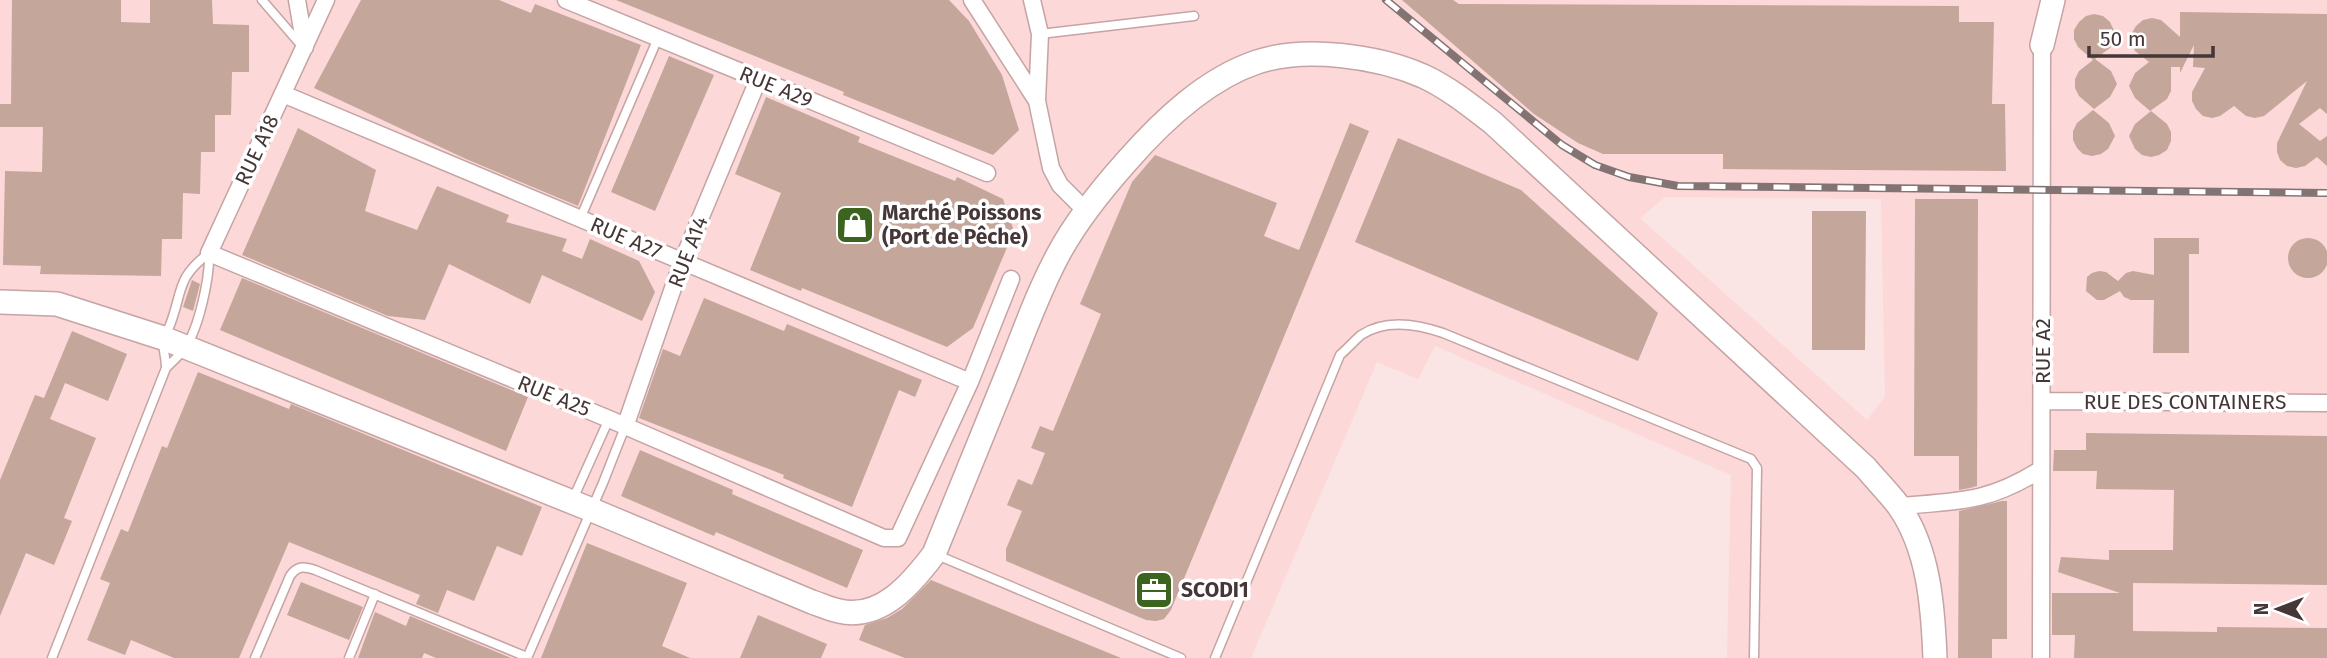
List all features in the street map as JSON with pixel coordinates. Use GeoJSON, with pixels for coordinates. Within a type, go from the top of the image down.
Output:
{"type":"FeatureCollection","features":[{"type":"Feature","properties":{"kind":"street"},"geometry":{"type":"LineString","coordinates":[[297,0],[305,48]]}},
{"type":"Feature","properties":{"kind":"street","name":"RUE A18"},"geometry":{"type":"LineString","coordinates":[[209,253],[326,0]]}},
{"type":"Feature","properties":{"kind":"street","name":"RUE A29"},"geometry":{"type":"LineString","coordinates":[[566,0],[987,173]]}},
{"type":"Feature","properties":{"kind":"street"},"geometry":{"type":"LineString","coordinates":[[972,0],[1037,101]]}},
{"type":"Feature","properties":{"kind":"street"},"geometry":{"type":"LineString","coordinates":[[1032,0],[1040,34],[1037,101],[1051,168],[1060,185],[1087,212]]}},
{"type":"Feature","properties":{"kind":"street"},"geometry":{"type":"LineString","coordinates":[[2036,0],[2042,45]]}},
{"type":"Feature","properties":{"kind":"street"},"geometry":{"type":"LineString","coordinates":[[2042,45],[2053,0]]}},
{"type":"Feature","properties":{"kind":"street","name":"RUE A2"},"geometry":{"type":"LineString","coordinates":[[2041,658],[2042,45]]}},
{"type":"Feature","properties":{"kind":"street"},"geometry":{"type":"LineString","coordinates":[[0,302],[57,304],[163,338],[582,506],[812,602],[840,611],[867,610],[891,600],[914,580],[934,554],[1037,299],[1059,253],[1087,212],[1144,141],[1181,107],[1220,80],[1257,62],[1301,54],[1382,62],[1424,76],[1493,123],[1866,468],[1899,506],[1914,534],[1926,573],[1934,615],[1934,658]]}},
{"type":"Feature","properties":{"kind":"street","name":"RUE A14"},"geometry":{"type":"LineString","coordinates":[[625,426],[682,262],[758,80]]}},
{"type":"Feature","properties":{"kind":"street","name":"RUE A27"},"geometry":{"type":"LineString","coordinates":[[283,94],[970,382]]}},
{"type":"Feature","properties":{"kind":"street","name":"RUE A25"},"geometry":{"type":"LineString","coordinates":[[209,253],[609,419],[884,538],[898,538],[970,382]]}},
{"type":"Feature","properties":{"kind":"street"},"geometry":{"type":"LineString","coordinates":[[970,382],[1011,279]]}},
{"type":"Feature","properties":{"kind":"street","name":"RUE DES CONTAINERS"},"geometry":{"type":"LineString","coordinates":[[2043,401],[2327,403]]}},
{"type":"Feature","properties":{"kind":"street"},"geometry":{"type":"LineString","coordinates":[[1899,506],[1970,500],[2014,487],[2040,470]]}},
{"type":"Feature","properties":{"kind":"lane"},"geometry":{"type":"LineString","coordinates":[[262,0],[305,48]]}},
{"type":"Feature","properties":{"kind":"lane"},"geometry":{"type":"LineString","coordinates":[[1040,34],[1194,16]]}},
{"type":"Feature","properties":{"kind":"lane"},"geometry":{"type":"LineString","coordinates":[[580,219],[658,38]]}},
{"type":"Feature","properties":{"kind":"lane"},"geometry":{"type":"LineString","coordinates":[[166,368],[163,338],[170,326],[184,277],[209,253]]}},
{"type":"Feature","properties":{"kind":"lane"},"geometry":{"type":"LineString","coordinates":[[52,658],[166,368],[185,348],[207,287],[209,253]]}},
{"type":"Feature","properties":{"kind":"lane"},"geometry":{"type":"LineString","coordinates":[[1215,658],[1340,355],[1361,335],[1383,325],[1416,325],[1443,333],[1751,458],[1757,468],[1754,658]]}},
{"type":"Feature","properties":{"kind":"lane"},"geometry":{"type":"LineString","coordinates":[[255,658],[290,576],[302,567],[375,594],[527,658],[582,506],[609,419]]}},
{"type":"Feature","properties":{"kind":"lane"},"geometry":{"type":"LineString","coordinates":[[582,506],[625,426]]}},
{"type":"Feature","properties":{"kind":"lane"},"geometry":{"type":"LineString","coordinates":[[934,554],[1181,658]]}},
{"type":"Feature","properties":{"kind":"lane"},"geometry":{"type":"LineString","coordinates":[[349,658],[375,594]]}},
{"type":"Feature","properties":{"kind":"shaded area"},"geometry":{"type":"Polygon","coordinates":[[[0,0],[2327,0],[2327,658],[1727,658],[1731,475],[1435,346],[1418,379],[1377,362],[1251,658],[0,658],[0,0]],[[1665,197],[1640,218],[1867,420],[1885,397],[1881,199],[1665,197]]]}},
{"type":"Feature","properties":{"kind":"building"},"geometry":{"type":"Polygon","coordinates":[[[12,0],[121,0],[121,22],[150,23],[150,0],[212,0],[213,24],[249,25],[249,72],[232,72],[231,115],[215,115],[215,152],[201,152],[200,194],[183,193],[182,239],[162,239],[161,276],[40,274],[41,266],[3,265],[5,171],[42,172],[43,127],[0,127],[0,104],[11,104],[12,0]]]}},
{"type":"Feature","properties":{"kind":"building"},"geometry":{"type":"Polygon","coordinates":[[[361,0],[499,0],[531,13],[535,4],[641,45],[578,206],[466,159],[314,88],[361,0]]]}},
{"type":"Feature","properties":{"kind":"building"},"geometry":{"type":"Polygon","coordinates":[[[616,0],[949,0],[969,21],[1002,75],[1019,130],[993,155],[616,0]]]}},
{"type":"Feature","properties":{"kind":"building"},"geometry":{"type":"Polygon","coordinates":[[[1402,0],[1453,0],[1459,4],[1959,6],[1959,22],[1994,22],[1992,104],[2005,104],[2006,171],[1723,169],[1723,154],[1603,154],[1578,143],[1534,114],[1402,0]]]}},
{"type":"Feature","properties":{"kind":"building"},"geometry":{"type":"Polygon","coordinates":[[[2180,12],[2327,14],[2327,114],[2320,108],[2299,124],[2320,141],[2327,136],[2327,166],[2317,157],[2305,166],[2287,166],[2280,160],[2277,152],[2277,143],[2307,81],[2264,116],[2246,116],[2234,106],[2220,116],[2203,116],[2192,101],[2192,92],[2205,68],[2193,67],[2194,45],[2180,73],[2180,67],[2171,67],[2171,91],[2167,99],[2150,111],[2135,98],[2129,86],[2135,73],[2149,62],[2135,51],[2129,38],[2136,26],[2143,20],[2152,18],[2161,20],[2180,37],[2180,12]]]}},
{"type":"Feature","properties":{"kind":"building"},"geometry":{"type":"Polygon","coordinates":[[[2086,16],[2103,16],[2110,22],[2116,35],[2110,48],[2095,59],[2111,71],[2117,84],[2110,97],[2094,109],[2079,96],[2075,88],[2079,71],[2093,60],[2078,47],[2074,30],[2086,16]]]}},
{"type":"Feature","properties":{"kind":"building"},"geometry":{"type":"Polygon","coordinates":[[[669,56],[714,75],[655,211],[611,192],[669,56]]]}},
{"type":"Feature","properties":{"kind":"building"},"geometry":{"type":"Polygon","coordinates":[[[766,97],[860,137],[858,142],[955,181],[957,177],[1003,199],[1014,231],[973,328],[947,347],[802,288],[801,291],[750,270],[781,193],[735,174],[766,97]]]}},
{"type":"Feature","properties":{"kind":"building"},"geometry":{"type":"Polygon","coordinates":[[[2093,110],[2109,123],[2115,136],[2108,149],[2092,156],[2083,154],[2077,148],[2073,131],[2077,123],[2093,110]]]}},
{"type":"Feature","properties":{"kind":"building"},"geometry":{"type":"Polygon","coordinates":[[[2151,111],[2167,124],[2171,141],[2167,150],[2151,157],[2142,155],[2135,149],[2129,136],[2135,124],[2151,111]]]}},
{"type":"Feature","properties":{"kind":"building"},"geometry":{"type":"Polygon","coordinates":[[[1350,123],[1369,131],[1171,610],[1164,619],[1146,620],[1006,561],[1006,549],[1022,511],[1007,505],[1018,479],[1032,485],[1045,453],[1031,448],[1040,426],[1053,431],[1101,314],[1080,304],[1132,182],[1155,155],[1277,203],[1264,236],[1299,250],[1350,123]]]}},
{"type":"Feature","properties":{"kind":"building"},"geometry":{"type":"Polygon","coordinates":[[[298,128],[376,170],[365,211],[417,230],[437,186],[509,215],[506,222],[567,239],[562,251],[582,259],[590,239],[639,261],[655,292],[642,321],[542,275],[530,304],[449,264],[425,320],[388,316],[242,255],[298,128]]]}},
{"type":"Feature","properties":{"kind":"building"},"geometry":{"type":"Polygon","coordinates":[[[1398,138],[1521,190],[1658,313],[1638,361],[1355,242],[1398,138]]]}},
{"type":"Feature","properties":{"kind":"building"},"geometry":{"type":"Polygon","coordinates":[[[1915,199],[1978,199],[1977,486],[1959,490],[1959,456],[1914,456],[1915,199]]]}},
{"type":"Feature","properties":{"kind":"building"},"geometry":{"type":"Polygon","coordinates":[[[1812,211],[1866,211],[1865,350],[1812,350],[1812,211]]]}},
{"type":"Feature","properties":{"kind":"building"},"geometry":{"type":"Polygon","coordinates":[[[2154,238],[2199,238],[2199,254],[2189,254],[2189,353],[2153,353],[2154,300],[2131,300],[2124,297],[2120,291],[2104,300],[2097,300],[2086,291],[2087,277],[2099,271],[2106,272],[2118,281],[2126,273],[2133,271],[2154,275],[2154,238]]]}},
{"type":"Feature","properties":{"kind":"building"},"geometry":{"type":"Polygon","coordinates":[[[2308,238],[2322,244],[2328,258],[2322,272],[2308,278],[2294,272],[2288,258],[2294,244],[2308,238]]]}},
{"type":"Feature","properties":{"kind":"building"},"geometry":{"type":"Polygon","coordinates":[[[242,278],[528,397],[506,451],[220,330],[242,278]]]}},
{"type":"Feature","properties":{"kind":"building"},"geometry":{"type":"Polygon","coordinates":[[[192,280],[200,284],[193,311],[183,307],[192,280]]]}},
{"type":"Feature","properties":{"kind":"building"},"geometry":{"type":"Polygon","coordinates":[[[704,298],[784,331],[787,324],[922,380],[915,397],[899,390],[852,507],[783,478],[784,475],[639,418],[663,349],[680,356],[704,298]]]}},
{"type":"Feature","properties":{"kind":"building"},"geometry":{"type":"Polygon","coordinates":[[[72,331],[127,354],[108,401],[65,383],[50,419],[96,438],[64,518],[72,521],[54,565],[26,553],[0,616],[0,480],[35,395],[44,398],[72,331]]]}},
{"type":"Feature","properties":{"kind":"building"},"geometry":{"type":"Polygon","coordinates":[[[198,372],[289,409],[291,404],[542,507],[522,556],[497,546],[474,601],[447,590],[438,613],[416,604],[420,595],[289,542],[239,658],[174,658],[131,640],[125,655],[87,640],[110,583],[100,579],[121,529],[128,532],[162,446],[167,448],[198,372]]]}},
{"type":"Feature","properties":{"kind":"building"},"geometry":{"type":"Polygon","coordinates":[[[2086,433],[2327,436],[2327,585],[2133,583],[2133,631],[2217,632],[2217,627],[2327,628],[2327,658],[2074,658],[2075,635],[2052,635],[2052,593],[2120,593],[2058,572],[2061,557],[2109,560],[2109,550],[2173,550],[2174,490],[2096,489],[2097,471],[2053,471],[2054,450],[2086,450],[2086,433]]]}},
{"type":"Feature","properties":{"kind":"building"},"geometry":{"type":"Polygon","coordinates":[[[640,450],[733,490],[732,494],[863,550],[847,588],[716,532],[714,536],[621,496],[640,450]]]}},
{"type":"Feature","properties":{"kind":"building"},"geometry":{"type":"Polygon","coordinates":[[[2007,501],[2007,639],[1992,639],[1992,658],[1958,658],[1959,511],[2007,501]]]}},
{"type":"Feature","properties":{"kind":"building"},"geometry":{"type":"Polygon","coordinates":[[[587,543],[687,583],[662,646],[690,658],[541,658],[587,543]]]}},
{"type":"Feature","properties":{"kind":"building"},"geometry":{"type":"Polygon","coordinates":[[[931,580],[1121,658],[905,658],[859,640],[865,625],[887,618],[902,609],[931,580]]]}},
{"type":"Feature","properties":{"kind":"building"},"geometry":{"type":"Polygon","coordinates":[[[301,582],[363,607],[349,640],[287,615],[301,582]]]}},
{"type":"Feature","properties":{"kind":"building"},"geometry":{"type":"Polygon","coordinates":[[[375,612],[406,626],[410,616],[511,658],[436,658],[424,653],[422,658],[358,658],[375,612]]]}},
{"type":"Feature","properties":{"kind":"building"},"geometry":{"type":"Polygon","coordinates":[[[758,615],[827,644],[821,658],[740,658],[758,615]]]}},
{"type":"Feature","properties":{"kind":"railway"},"geometry":{"type":"LineString","coordinates":[[1386,0],[1562,145],[1595,165],[1629,177],[1678,186],[2327,193]]}},
{"type":"Feature","properties":{"kind":"place","name":"Marché Poissons (Port de Pêche)"},"geometry":{"type":"Point","coordinates":[855,225]}},
{"type":"Feature","properties":{"kind":"place","name":"SCODI1"},"geometry":{"type":"Point","coordinates":[1154,590]}}]}
